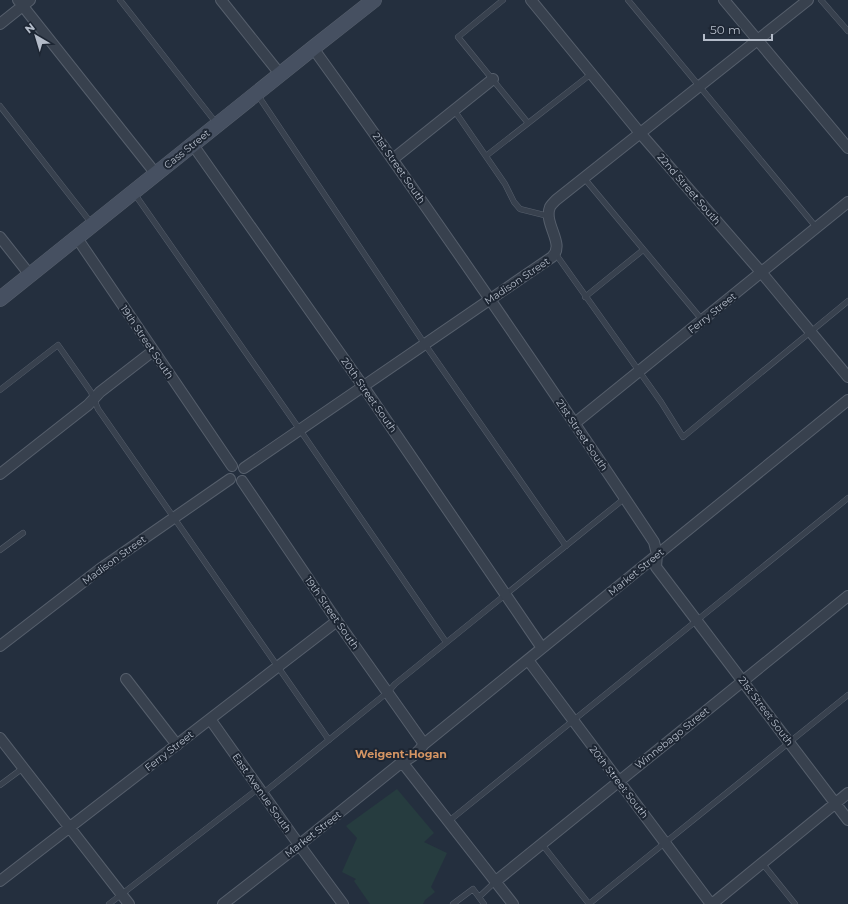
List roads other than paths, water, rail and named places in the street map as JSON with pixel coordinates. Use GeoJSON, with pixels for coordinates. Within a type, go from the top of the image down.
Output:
{"type":"FeatureCollection","features":[{"type":"Feature","properties":{"kind":"street"},"geometry":{"type":"LineString","coordinates":[[221,0],[280,74]]}},
{"type":"Feature","properties":{"kind":"street","name":"Cass Street"},"geometry":{"type":"LineString","coordinates":[[0,299],[374,0]]}},
{"type":"Feature","properties":{"kind":"street","name":"22nd Street South"},"geometry":{"type":"LineString","coordinates":[[531,0],[640,133],[761,272],[848,377]]}},
{"type":"Feature","properties":{"kind":"street"},"geometry":{"type":"LineString","coordinates":[[724,0],[848,148]]}},
{"type":"Feature","properties":{"kind":"street"},"geometry":{"type":"LineString","coordinates":[[548,216],[550,208],[556,200],[808,0]]}},
{"type":"Feature","properties":{"kind":"street"},"geometry":{"type":"LineString","coordinates":[[0,24],[23,2],[156,174]]}},
{"type":"Feature","properties":{"kind":"street","name":"21st Street South"},"geometry":{"type":"LineString","coordinates":[[313,48],[393,159],[625,498],[654,542],[657,554],[656,567],[848,820]]}},
{"type":"Feature","properties":{"kind":"street"},"geometry":{"type":"LineString","coordinates":[[393,159],[493,79]]}},
{"type":"Feature","properties":{"kind":"street","name":"20th Street South"},"geometry":{"type":"LineString","coordinates":[[193,145],[363,386],[542,648]]}},
{"type":"Feature","properties":{"kind":"street","name":"Ferry Street"},"geometry":{"type":"LineString","coordinates":[[574,423],[703,321],[848,202]]}},
{"type":"Feature","properties":{"kind":"street","name":"Madison Street"},"geometry":{"type":"LineString","coordinates":[[244,468],[555,253],[557,246],[548,216]]}},
{"type":"Feature","properties":{"kind":"street"},"geometry":{"type":"LineString","coordinates":[[0,237],[30,275]]}},
{"type":"Feature","properties":{"kind":"street","name":"19th Street South"},"geometry":{"type":"LineString","coordinates":[[77,238],[232,466]]}},
{"type":"Feature","properties":{"kind":"street"},"geometry":{"type":"LineString","coordinates":[[0,474],[88,406],[100,392],[153,351]]}},
{"type":"Feature","properties":{"kind":"street","name":"Market Street"},"geometry":{"type":"LineString","coordinates":[[223,904],[402,762],[408,753],[416,746],[424,744],[848,400]]}},
{"type":"Feature","properties":{"kind":"street"},"geometry":{"type":"LineString","coordinates":[[237,464],[244,468],[246,476],[242,481],[234,482],[230,479],[228,470],[232,466],[237,464]]}},
{"type":"Feature","properties":{"kind":"street","name":"Madison Street"},"geometry":{"type":"LineString","coordinates":[[0,646],[100,569],[230,479]]}},
{"type":"Feature","properties":{"kind":"street","name":"19th Street South"},"geometry":{"type":"LineString","coordinates":[[242,481],[337,621],[424,744]]}},
{"type":"Feature","properties":{"kind":"street","name":"Winnebago Street"},"geometry":{"type":"LineString","coordinates":[[496,881],[541,843],[848,596]]}},
{"type":"Feature","properties":{"kind":"street","name":"Ferry Street"},"geometry":{"type":"LineString","coordinates":[[0,881],[337,621]]}},
{"type":"Feature","properties":{"kind":"street","name":"20th Street South"},"geometry":{"type":"LineString","coordinates":[[528,660],[572,722],[619,780],[711,904]]}},
{"type":"Feature","properties":{"kind":"street"},"geometry":{"type":"LineString","coordinates":[[126,679],[177,745]]}},
{"type":"Feature","properties":{"kind":"street","name":"East Avenue South"},"geometry":{"type":"LineString","coordinates":[[210,719],[299,845],[343,904]]}},
{"type":"Feature","properties":{"kind":"street"},"geometry":{"type":"LineString","coordinates":[[0,738],[129,904]]}},
{"type":"Feature","properties":{"kind":"street"},"geometry":{"type":"LineString","coordinates":[[402,762],[513,904]]}},
{"type":"Feature","properties":{"kind":"street"},"geometry":{"type":"LineString","coordinates":[[711,904],[848,793]]}},
{"type":"Feature","properties":{"kind":"lane"},"geometry":{"type":"LineString","coordinates":[[120,0],[218,125]]}},
{"type":"Feature","properties":{"kind":"lane"},"geometry":{"type":"LineString","coordinates":[[503,0],[458,37],[528,123]]}},
{"type":"Feature","properties":{"kind":"lane"},"geometry":{"type":"LineString","coordinates":[[628,0],[700,85],[816,228]]}},
{"type":"Feature","properties":{"kind":"lane"},"geometry":{"type":"LineString","coordinates":[[821,0],[848,31]]}},
{"type":"Feature","properties":{"kind":"lane"},"geometry":{"type":"LineString","coordinates":[[486,156],[591,74]]}},
{"type":"Feature","properties":{"kind":"lane"},"geometry":{"type":"LineString","coordinates":[[256,94],[424,343],[566,546]]}},
{"type":"Feature","properties":{"kind":"lane"},"geometry":{"type":"LineString","coordinates":[[0,106],[93,225]]}},
{"type":"Feature","properties":{"kind":"lane"},"geometry":{"type":"LineString","coordinates":[[454,110],[505,184],[514,202],[520,209],[548,216]]}},
{"type":"Feature","properties":{"kind":"lane"},"geometry":{"type":"LineString","coordinates":[[584,178],[703,321]]}},
{"type":"Feature","properties":{"kind":"lane"},"geometry":{"type":"LineString","coordinates":[[134,192],[446,642]]}},
{"type":"Feature","properties":{"kind":"lane"},"geometry":{"type":"LineString","coordinates":[[585,297],[643,250]]}},
{"type":"Feature","properties":{"kind":"lane"},"geometry":{"type":"LineString","coordinates":[[555,253],[683,437],[848,301]]}},
{"type":"Feature","properties":{"kind":"lane"},"geometry":{"type":"LineString","coordinates":[[0,390],[58,345],[91,392],[98,409],[329,740]]}},
{"type":"Feature","properties":{"kind":"lane"},"geometry":{"type":"LineString","coordinates":[[109,904],[255,791],[267,790],[388,692],[395,684],[446,642],[625,498]]}},
{"type":"Feature","properties":{"kind":"lane"},"geometry":{"type":"LineString","coordinates":[[449,821],[848,498]]}},
{"type":"Feature","properties":{"kind":"lane"},"geometry":{"type":"LineString","coordinates":[[0,550],[23,533]]}},
{"type":"Feature","properties":{"kind":"lane"},"geometry":{"type":"LineString","coordinates":[[541,843],[589,904],[848,695]]}},
{"type":"Feature","properties":{"kind":"lane"},"geometry":{"type":"LineString","coordinates":[[0,785],[23,768]]}},
{"type":"Feature","properties":{"kind":"lane"},"geometry":{"type":"LineString","coordinates":[[762,863],[795,904]]}},
{"type":"Feature","properties":{"kind":"lane"},"geometry":{"type":"LineString","coordinates":[[479,897],[496,881]]}},
{"type":"Feature","properties":{"kind":"lane"},"geometry":{"type":"LineString","coordinates":[[453,904],[473,889],[484,904]]}},
{"type":"Feature","properties":{"kind":"district","name":"Weigent-Hogan"},"geometry":{"type":"Point","coordinates":[401,754]}}]}
